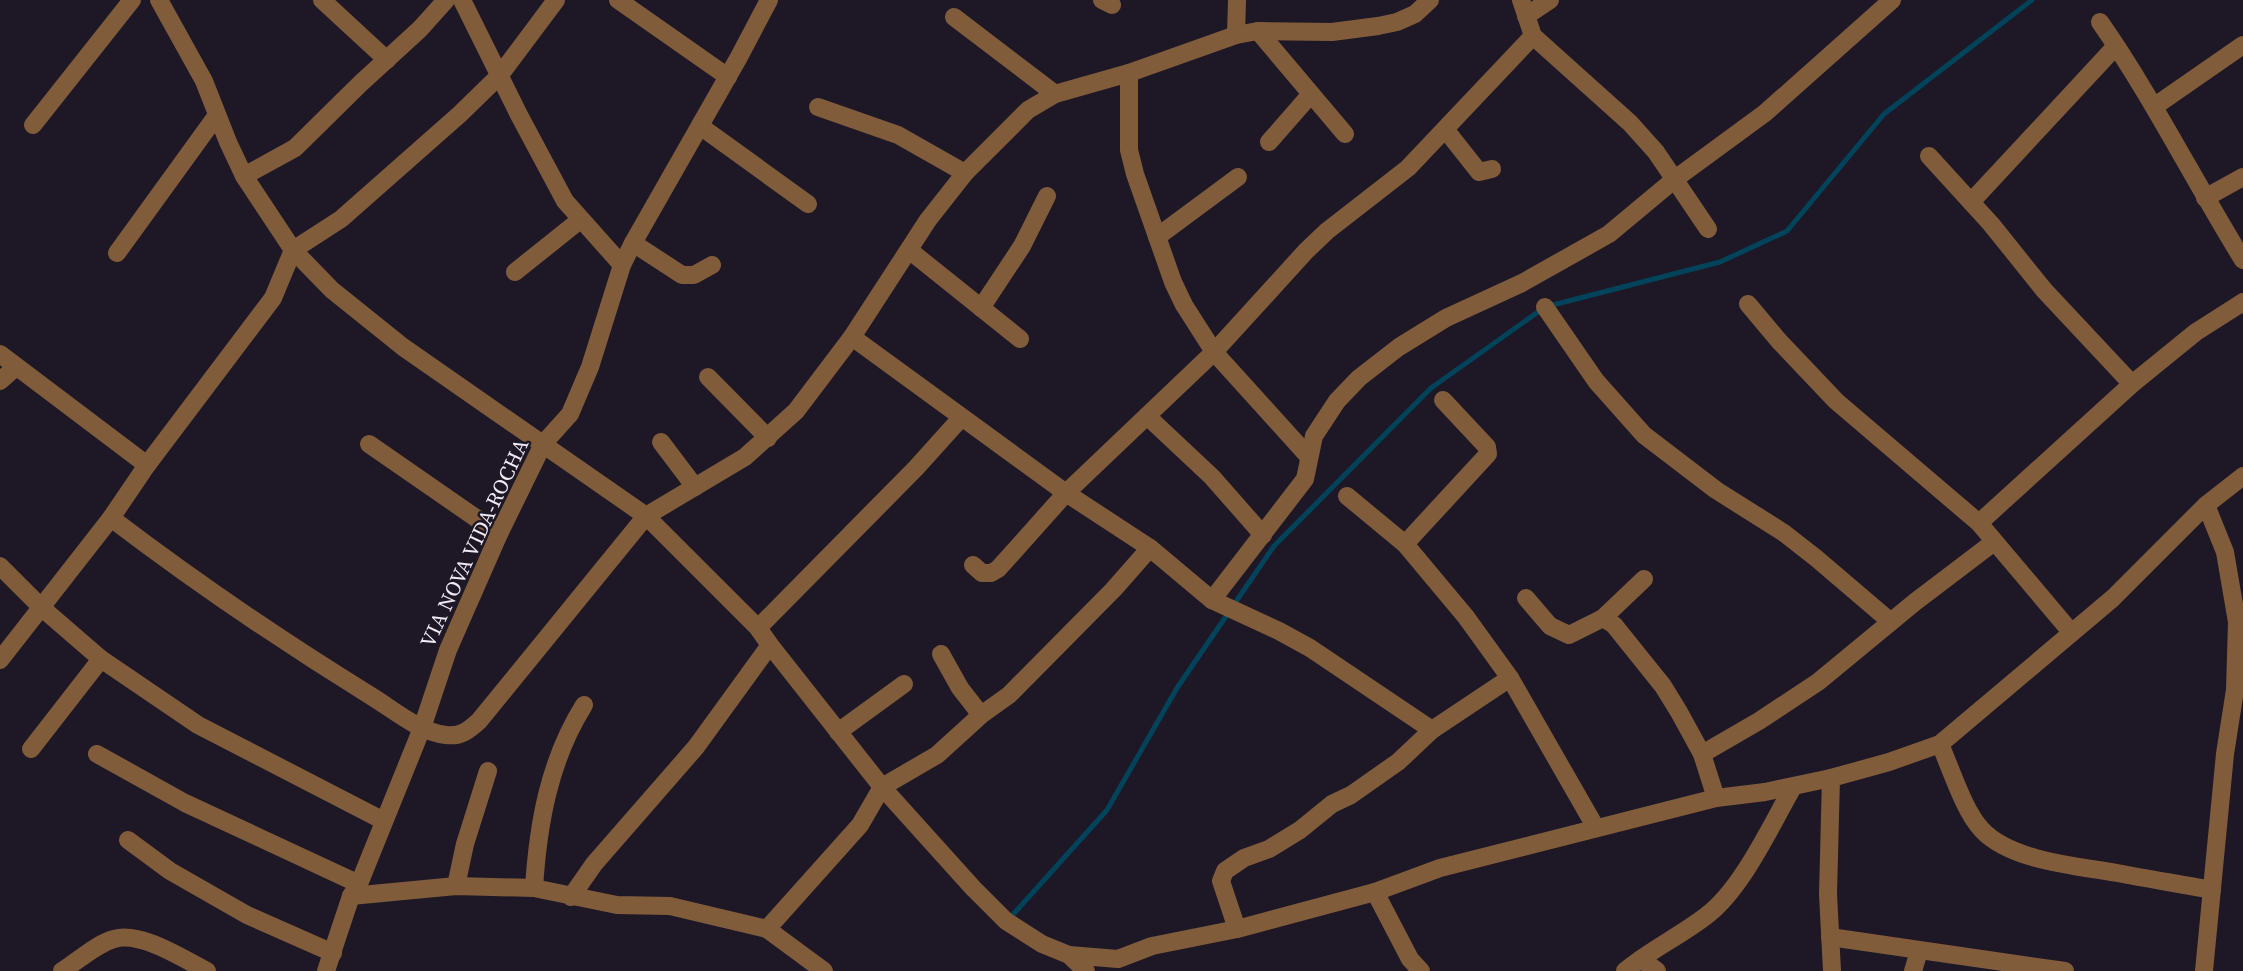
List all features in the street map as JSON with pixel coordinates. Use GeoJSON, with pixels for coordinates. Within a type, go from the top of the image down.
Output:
{"type":"FeatureCollection","features":[{"type":"Feature","properties":{"kind":"street"},"geometry":{"type":"LineString","coordinates":[[33,125],[132,0]]}},
{"type":"Feature","properties":{"kind":"street"},"geometry":{"type":"LineString","coordinates":[[159,0],[204,82],[244,176],[293,250],[332,290],[403,347],[646,516],[758,628],[882,787],[973,888],[1006,921],[1042,944],[1069,956],[1086,971]]}},
{"type":"Feature","properties":{"kind":"street"},"geometry":{"type":"LineString","coordinates":[[323,0],[387,60]]}},
{"type":"Feature","properties":{"kind":"street"},"geometry":{"type":"LineString","coordinates":[[244,176],[295,148],[446,0]]}},
{"type":"Feature","properties":{"kind":"street"},"geometry":{"type":"LineString","coordinates":[[462,0],[565,201],[622,265]]}},
{"type":"Feature","properties":{"kind":"street"},"geometry":{"type":"LineString","coordinates":[[0,660],[111,518],[147,464],[273,298],[293,250],[341,219],[460,114],[499,75],[556,0]]}},
{"type":"Feature","properties":{"kind":"street"},"geometry":{"type":"LineString","coordinates":[[618,0],[728,77]]}},
{"type":"Feature","properties":{"kind":"street","name":"VIA NOVA VIDA-ROCHA"},"geometry":{"type":"LineString","coordinates":[[326,971],[355,890],[422,728],[448,650],[499,534],[544,444],[570,414],[590,367],[622,265],[633,243],[769,0]]}},
{"type":"Feature","properties":{"kind":"street"},"geometry":{"type":"LineString","coordinates":[[1236,35],[1237,0]]}},
{"type":"Feature","properties":{"kind":"street"},"geometry":{"type":"LineString","coordinates":[[111,518],[184,573],[330,671],[422,728],[446,736],[459,735],[479,721],[646,516],[745,457],[796,411],[852,337],[928,220],[965,173],[1028,110],[1055,94],[1129,73],[1236,35],[1258,31],[1332,32],[1378,26],[1415,14],[1430,0]]}},
{"type":"Feature","properties":{"kind":"street"},"geometry":{"type":"LineString","coordinates":[[1550,0],[1523,8],[1533,36],[1630,122],[1656,152],[1708,229]]}},
{"type":"Feature","properties":{"kind":"street"},"geometry":{"type":"LineString","coordinates":[[1212,600],[1305,480],[1314,436],[1337,401],[1359,378],[1388,355],[1446,318],[1522,283],[1609,234],[1675,179],[1765,113],[1892,0]]}},
{"type":"Feature","properties":{"kind":"street"},"geometry":{"type":"LineString","coordinates":[[954,17],[1055,94]]}},
{"type":"Feature","properties":{"kind":"street"},"geometry":{"type":"LineString","coordinates":[[2100,22],[2155,106],[2205,198],[2243,260]]}},
{"type":"Feature","properties":{"kind":"street"},"geometry":{"type":"LineString","coordinates":[[1258,31],[1345,134]]}},
{"type":"Feature","properties":{"kind":"street"},"geometry":{"type":"LineString","coordinates":[[973,565],[982,573],[998,569],[1066,493],[1214,352],[1306,251],[1327,231],[1391,183],[1533,36]]}},
{"type":"Feature","properties":{"kind":"street"},"geometry":{"type":"LineString","coordinates":[[2155,106],[2243,45]]}},
{"type":"Feature","properties":{"kind":"street"},"geometry":{"type":"LineString","coordinates":[[1971,202],[2116,46]]}},
{"type":"Feature","properties":{"kind":"street"},"geometry":{"type":"LineString","coordinates":[[1129,73],[1129,150],[1172,282],[1214,352],[1309,457]]}},
{"type":"Feature","properties":{"kind":"street"},"geometry":{"type":"LineString","coordinates":[[1269,142],[1311,94]]}},
{"type":"Feature","properties":{"kind":"street"},"geometry":{"type":"LineString","coordinates":[[818,107],[898,135],[965,173]]}},
{"type":"Feature","properties":{"kind":"street"},"geometry":{"type":"LineString","coordinates":[[117,253],[217,115]]}},
{"type":"Feature","properties":{"kind":"street"},"geometry":{"type":"LineString","coordinates":[[700,126],[808,204]]}},
{"type":"Feature","properties":{"kind":"street"},"geometry":{"type":"LineString","coordinates":[[1445,129],[1479,172],[1492,169]]}},
{"type":"Feature","properties":{"kind":"street"},"geometry":{"type":"LineString","coordinates":[[1929,156],[2132,384]]}},
{"type":"Feature","properties":{"kind":"street"},"geometry":{"type":"LineString","coordinates":[[1157,237],[1238,177]]}},
{"type":"Feature","properties":{"kind":"street"},"geometry":{"type":"LineString","coordinates":[[2205,198],[2243,177]]}},
{"type":"Feature","properties":{"kind":"street"},"geometry":{"type":"LineString","coordinates":[[981,307],[1021,246],[1047,196]]}},
{"type":"Feature","properties":{"kind":"street"},"geometry":{"type":"LineString","coordinates":[[515,272],[580,220]]}},
{"type":"Feature","properties":{"kind":"street"},"geometry":{"type":"LineString","coordinates":[[633,243],[682,275],[694,275],[712,265]]}},
{"type":"Feature","properties":{"kind":"street"},"geometry":{"type":"LineString","coordinates":[[909,250],[1020,339]]}},
{"type":"Feature","properties":{"kind":"street"},"geometry":{"type":"LineString","coordinates":[[1979,523],[2132,384],[2196,332],[2243,302]]}},
{"type":"Feature","properties":{"kind":"street"},"geometry":{"type":"LineString","coordinates":[[1748,304],[1836,401],[1979,523],[2071,632]]}},
{"type":"Feature","properties":{"kind":"street"},"geometry":{"type":"LineString","coordinates":[[1545,307],[1595,381],[1644,435],[1716,490],[1784,533],[1891,622]]}},
{"type":"Feature","properties":{"kind":"street"},"geometry":{"type":"LineString","coordinates":[[852,337],[1066,493],[1150,548],[1212,600],[1311,648],[1432,730]]}},
{"type":"Feature","properties":{"kind":"street"},"geometry":{"type":"LineString","coordinates":[[0,354],[147,464]]}},
{"type":"Feature","properties":{"kind":"street"},"geometry":{"type":"LineString","coordinates":[[0,382],[16,367]]}},
{"type":"Feature","properties":{"kind":"street"},"geometry":{"type":"LineString","coordinates":[[708,377],[768,438]]}},
{"type":"Feature","properties":{"kind":"street"},"geometry":{"type":"LineString","coordinates":[[1405,544],[1488,454],[1487,447],[1443,400]]}},
{"type":"Feature","properties":{"kind":"street"},"geometry":{"type":"LineString","coordinates":[[1147,416],[1212,477],[1263,535]]}},
{"type":"Feature","properties":{"kind":"street"},"geometry":{"type":"LineString","coordinates":[[758,628],[961,418]]}},
{"type":"Feature","properties":{"kind":"street"},"geometry":{"type":"LineString","coordinates":[[661,442],[695,487]]}},
{"type":"Feature","properties":{"kind":"street"},"geometry":{"type":"LineString","coordinates":[[369,444],[499,534]]}},
{"type":"Feature","properties":{"kind":"street"},"geometry":{"type":"LineString","coordinates":[[1069,956],[1118,959],[1152,946],[1237,929],[1375,892],[1440,868],[1716,798],[1793,787],[1831,778],[1940,744],[2113,598],[2206,505],[2243,476]]}},
{"type":"Feature","properties":{"kind":"street"},"geometry":{"type":"LineString","coordinates":[[1347,496],[1405,544],[1466,617],[1510,678],[1596,828]]}},
{"type":"Feature","properties":{"kind":"street"},"geometry":{"type":"LineString","coordinates":[[2204,971],[2225,754],[2235,690],[2237,622],[2225,552],[2206,505]]}},
{"type":"Feature","properties":{"kind":"street"},"geometry":{"type":"LineString","coordinates":[[1702,754],[1818,682],[1994,542]]}},
{"type":"Feature","properties":{"kind":"street"},"geometry":{"type":"LineString","coordinates":[[767,929],[860,825],[882,787],[937,755],[981,715],[1009,695],[1113,590],[1150,548]]}},
{"type":"Feature","properties":{"kind":"street"},"geometry":{"type":"LineString","coordinates":[[0,566],[42,608],[101,659],[198,725],[384,821]]}},
{"type":"Feature","properties":{"kind":"street"},"geometry":{"type":"LineString","coordinates":[[1526,598],[1550,626],[1569,635],[1602,618],[1644,579]]}},
{"type":"Feature","properties":{"kind":"street"},"geometry":{"type":"LineString","coordinates":[[1602,618],[1614,625],[1663,686],[1702,754],[1716,798]]}},
{"type":"Feature","properties":{"kind":"street"},"geometry":{"type":"LineString","coordinates":[[571,897],[594,863],[696,747],[770,645]]}},
{"type":"Feature","properties":{"kind":"street"},"geometry":{"type":"LineString","coordinates":[[941,654],[960,688],[981,715]]}},
{"type":"Feature","properties":{"kind":"street"},"geometry":{"type":"LineString","coordinates":[[31,749],[101,659]]}},
{"type":"Feature","properties":{"kind":"street"},"geometry":{"type":"LineString","coordinates":[[1237,929],[1221,881],[1225,871],[1244,858],[1269,849],[1300,830],[1332,804],[1398,762],[1432,730],[1510,678]]}},
{"type":"Feature","properties":{"kind":"street"},"geometry":{"type":"LineString","coordinates":[[838,732],[904,684]]}},
{"type":"Feature","properties":{"kind":"street"},"geometry":{"type":"LineString","coordinates":[[534,888],[539,825],[556,761],[583,705]]}},
{"type":"Feature","properties":{"kind":"street"},"geometry":{"type":"LineString","coordinates":[[1940,744],[1972,817],[1983,831],[2000,845],[2063,864],[2211,890]]}},
{"type":"Feature","properties":{"kind":"street"},"geometry":{"type":"LineString","coordinates":[[97,754],[185,803],[355,890],[456,886],[534,888],[617,905],[670,906],[767,929],[824,971]]}},
{"type":"Feature","properties":{"kind":"street"},"geometry":{"type":"LineString","coordinates":[[456,886],[465,844],[488,771]]}},
{"type":"Feature","properties":{"kind":"street"},"geometry":{"type":"LineString","coordinates":[[1831,778],[1828,894],[1832,971]]}},
{"type":"Feature","properties":{"kind":"street"},"geometry":{"type":"LineString","coordinates":[[1625,971],[1706,916],[1724,899],[1739,879],[1793,787]]}},
{"type":"Feature","properties":{"kind":"street"},"geometry":{"type":"LineString","coordinates":[[128,840],[170,871],[247,915],[333,953]]}},
{"type":"Feature","properties":{"kind":"street"},"geometry":{"type":"LineString","coordinates":[[1375,892],[1410,959],[1421,971]]}},
{"type":"Feature","properties":{"kind":"street"},"geometry":{"type":"LineString","coordinates":[[62,971],[113,939],[131,937],[206,971]]}},
{"type":"Feature","properties":{"kind":"street"},"geometry":{"type":"LineString","coordinates":[[1830,937],[2054,970]]}},
{"type":"Feature","properties":{"kind":"street"},"geometry":{"type":"LineString","coordinates":[[1913,971],[1919,951]]}},
{"type":"Feature","properties":{"kind":"street"},"geometry":{"type":"LineString","coordinates":[[1641,959],[1657,971]]}},
{"type":"Feature","properties":{"kind":"waterway"},"geometry":{"type":"LineString","coordinates":[[1009,919],[1107,810],[1177,688],[1274,546],[1431,388],[1545,307],[1720,262],[1787,231],[1884,114],[2032,0]]}}]}
